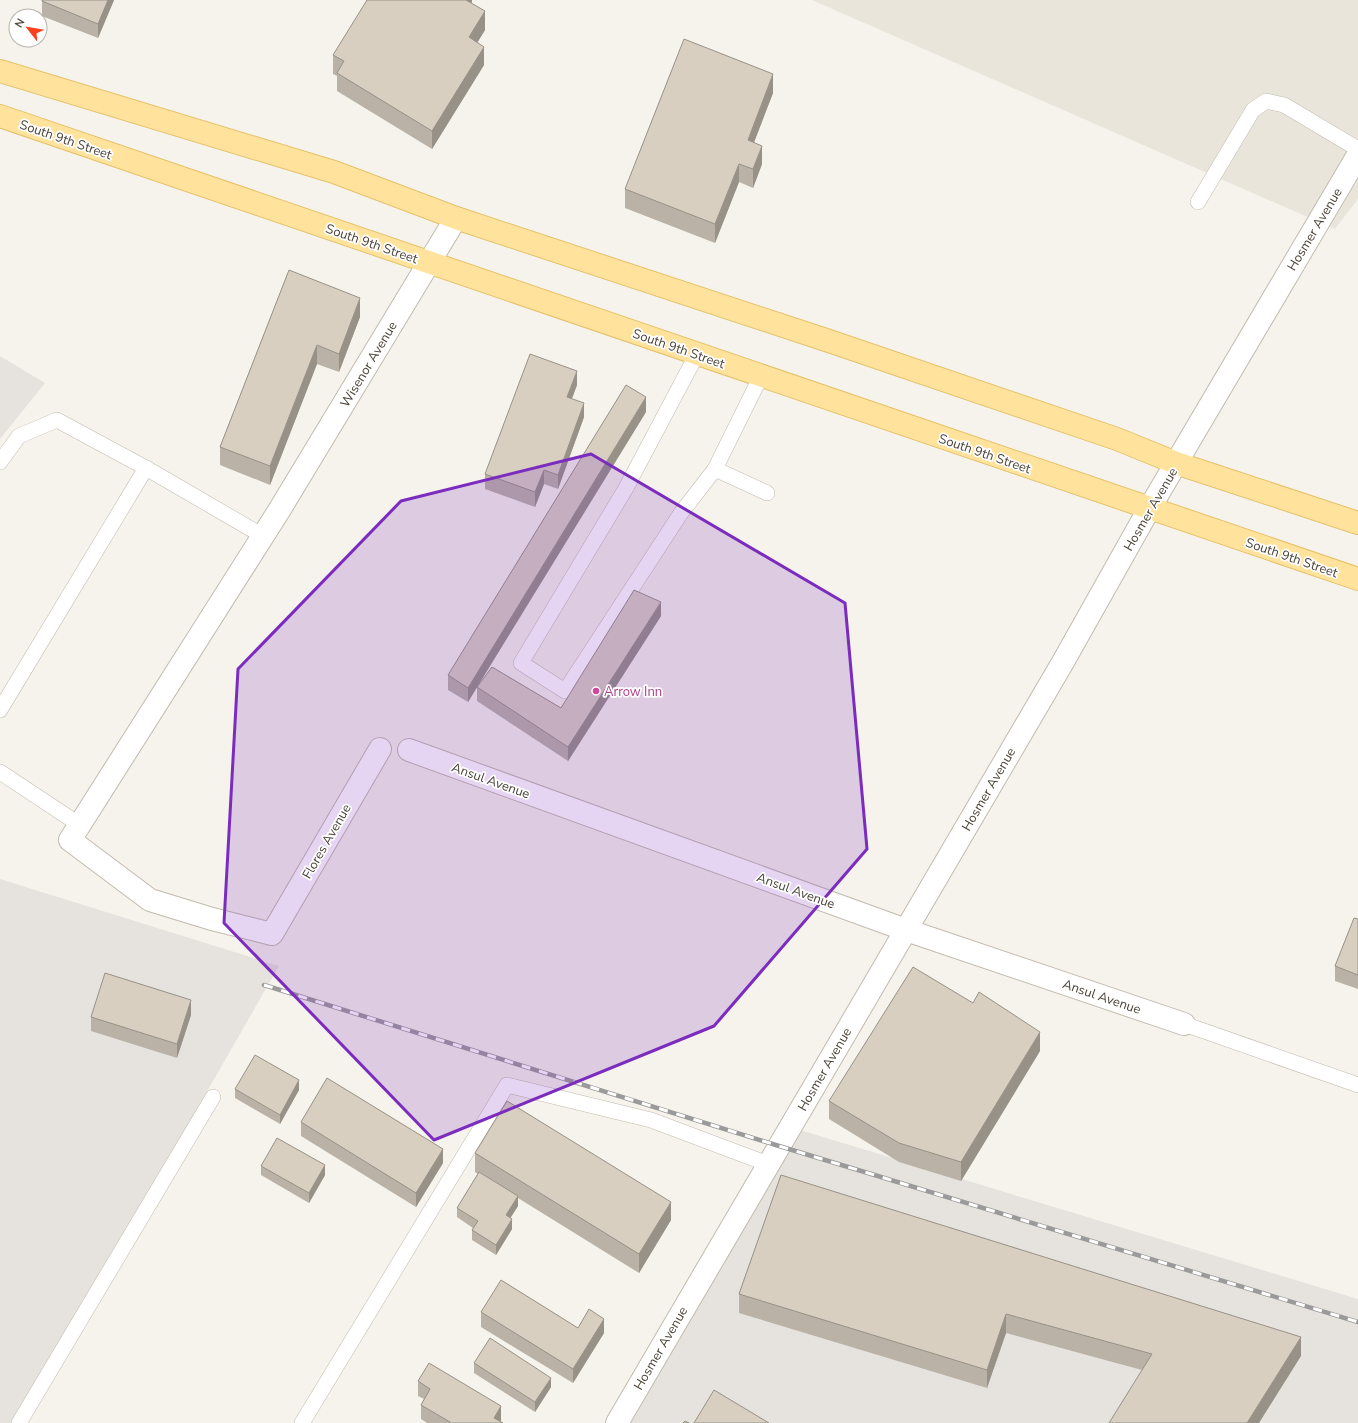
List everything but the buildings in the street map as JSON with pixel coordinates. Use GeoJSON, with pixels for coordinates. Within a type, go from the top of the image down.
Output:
{"type":"FeatureCollection","features":[{"type":"Feature","properties":{"kind":"main road"},"geometry":{"type":"LineString","coordinates":[[0,71],[334,172],[456,218],[829,341],[1117,440],[1176,463],[1358,524]]}},
{"type":"Feature","properties":{"kind":"main road","name":"South 9th Street"},"geometry":{"type":"LineString","coordinates":[[0,116],[1358,579]]}},
{"type":"Feature","properties":{"kind":"street","name":"Hosmer Avenue"},"geometry":{"type":"LineString","coordinates":[[617,1423],[1067,655],[1149,509],[1358,155]]}},
{"type":"Feature","properties":{"kind":"street","name":"Wisenor Avenue"},"geometry":{"type":"LineString","coordinates":[[272,934],[212,919],[150,900],[70,840],[280,509],[456,218]]}},
{"type":"Feature","properties":{"kind":"street","name":"Flores Avenue"},"geometry":{"type":"LineString","coordinates":[[272,934],[380,749]]}},
{"type":"Feature","properties":{"kind":"street","name":"Ansul Avenue"},"geometry":{"type":"LineString","coordinates":[[409,750],[906,930],[1184,1024]]}},
{"type":"Feature","properties":{"kind":"lane"},"geometry":{"type":"LineString","coordinates":[[1198,202],[1253,110],[1266,101],[1284,105],[1358,149]]}},
{"type":"Feature","properties":{"kind":"lane"},"geometry":{"type":"LineString","coordinates":[[697,354],[626,488],[521,664],[565,691],[681,513],[715,468],[760,376]]}},
{"type":"Feature","properties":{"kind":"lane"},"geometry":{"type":"LineString","coordinates":[[0,462],[20,436],[57,420],[146,468],[263,536]]}},
{"type":"Feature","properties":{"kind":"lane"},"geometry":{"type":"LineString","coordinates":[[0,710],[146,468]]}},
{"type":"Feature","properties":{"kind":"lane"},"geometry":{"type":"LineString","coordinates":[[715,468],[767,493]]}},
{"type":"Feature","properties":{"kind":"lane"},"geometry":{"type":"LineString","coordinates":[[0,772],[80,825]]}},
{"type":"Feature","properties":{"kind":"lane"},"geometry":{"type":"LineString","coordinates":[[1184,1024],[1358,1085]]}},
{"type":"Feature","properties":{"kind":"lane"},"geometry":{"type":"LineString","coordinates":[[302,1423],[507,1085],[651,1120],[768,1164]]}},
{"type":"Feature","properties":{"kind":"lane"},"geometry":{"type":"LineString","coordinates":[[19,1423],[213,1097]]}},
{"type":"Feature","properties":{"kind":"highlighted area"},"geometry":{"type":"Polygon","coordinates":[[[591,454],[845,603],[867,849],[714,1026],[434,1140],[224,923],[238,669],[401,501],[591,454]]]}},
{"type":"Feature","properties":{"kind":"shaded area"},"geometry":{"type":"Polygon","coordinates":[[[812,0],[1358,0],[1358,199],[1335,229],[812,0]]]}},
{"type":"Feature","properties":{"kind":"shaded area"},"geometry":{"type":"Polygon","coordinates":[[[0,356],[45,383],[0,439],[0,356]]]}},
{"type":"Feature","properties":{"kind":"shaded area"},"geometry":{"type":"Polygon","coordinates":[[[0,879],[279,966],[17,1423],[0,1423],[0,879]]]}},
{"type":"Feature","properties":{"kind":"shaded area"},"geometry":{"type":"Polygon","coordinates":[[[790,1127],[1358,1299],[1358,1423],[617,1423],[790,1127]]]}},
{"type":"Feature","properties":{"kind":"railway"},"geometry":{"type":"LineString","coordinates":[[264,985],[779,1146],[1358,1322]]}},
{"type":"Feature","properties":{"kind":"place","name":"Arrow Inn"},"geometry":{"type":"Point","coordinates":[596,691]}}]}
